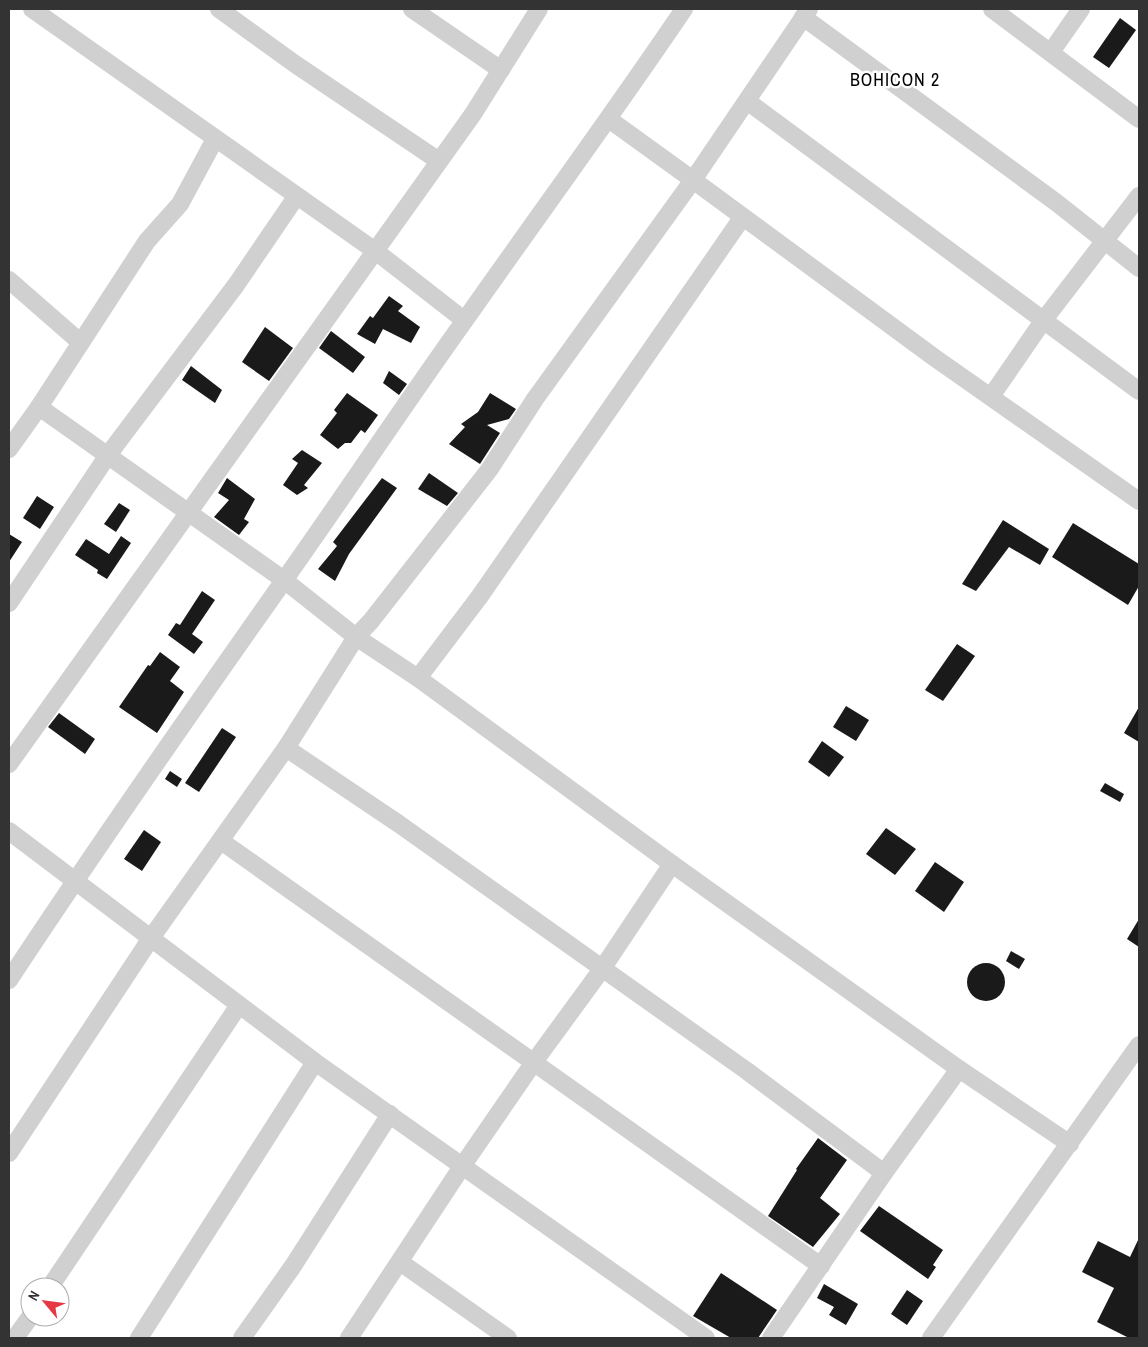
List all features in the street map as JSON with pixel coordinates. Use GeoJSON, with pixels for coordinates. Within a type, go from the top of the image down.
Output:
{"type":"FeatureCollection","features":[{"type":"Feature","properties":{"kind":"street"},"geometry":{"type":"LineString","coordinates":[[32,9],[296,197],[374,250],[464,320]]}},
{"type":"Feature","properties":{"kind":"street"},"geometry":{"type":"LineString","coordinates":[[220,9],[295,64],[439,161]]}},
{"type":"Feature","properties":{"kind":"street"},"geometry":{"type":"LineString","coordinates":[[412,9],[500,70]]}},
{"type":"Feature","properties":{"kind":"street"},"geometry":{"type":"LineString","coordinates":[[9,764],[374,250],[473,114],[539,9]]}},
{"type":"Feature","properties":{"kind":"street"},"geometry":{"type":"LineString","coordinates":[[9,980],[74,880],[232,651],[284,580],[464,320],[610,120],[684,9]]}},
{"type":"Feature","properties":{"kind":"street"},"geometry":{"type":"LineString","coordinates":[[992,9],[1139,119]]}},
{"type":"Feature","properties":{"kind":"street"},"geometry":{"type":"LineString","coordinates":[[1051,52],[1081,9]]}},
{"type":"Feature","properties":{"kind":"street"},"geometry":{"type":"LineString","coordinates":[[9,1153],[152,938],[286,748],[356,637],[371,622],[489,470],[536,399],[693,180],[806,13],[1049,197],[1139,268]]}},
{"type":"Feature","properties":{"kind":"street"},"geometry":{"type":"LineString","coordinates":[[747,101],[1139,391]]}},
{"type":"Feature","properties":{"kind":"street"},"geometry":{"type":"LineString","coordinates":[[610,120],[742,218],[1139,501]]}},
{"type":"Feature","properties":{"kind":"street"},"geometry":{"type":"LineString","coordinates":[[9,449],[40,407],[80,342],[147,241],[180,204],[215,139]]}},
{"type":"Feature","properties":{"kind":"street"},"geometry":{"type":"LineString","coordinates":[[992,396],[1043,321],[1139,196]]}},
{"type":"Feature","properties":{"kind":"street"},"geometry":{"type":"LineString","coordinates":[[9,603],[108,456],[236,285],[296,197]]}},
{"type":"Feature","properties":{"kind":"street"},"geometry":{"type":"LineString","coordinates":[[418,678],[480,596],[742,218]]}},
{"type":"Feature","properties":{"kind":"street"},"geometry":{"type":"LineString","coordinates":[[9,280],[80,342]]}},
{"type":"Feature","properties":{"kind":"street"},"geometry":{"type":"LineString","coordinates":[[40,407],[284,580],[356,637],[418,678],[672,864],[959,1069],[1070,1144]]}},
{"type":"Feature","properties":{"kind":"street"},"geometry":{"type":"LineString","coordinates":[[286,748],[400,824],[747,1071],[884,1173]]}},
{"type":"Feature","properties":{"kind":"street"},"geometry":{"type":"LineString","coordinates":[[9,831],[315,1062],[706,1338]]}},
{"type":"Feature","properties":{"kind":"street"},"geometry":{"type":"LineString","coordinates":[[221,841],[821,1266]]}},
{"type":"Feature","properties":{"kind":"street"},"geometry":{"type":"LineString","coordinates":[[350,1338],[463,1166],[534,1062],[602,969],[672,864]]}},
{"type":"Feature","properties":{"kind":"street"},"geometry":{"type":"LineString","coordinates":[[57,1277],[239,1005]]}},
{"type":"Feature","properties":{"kind":"street"},"geometry":{"type":"LineString","coordinates":[[931,1338],[1139,1045]]}},
{"type":"Feature","properties":{"kind":"street"},"geometry":{"type":"LineString","coordinates":[[140,1338],[315,1062]]}},
{"type":"Feature","properties":{"kind":"street"},"geometry":{"type":"LineString","coordinates":[[771,1338],[884,1173],[959,1069]]}},
{"type":"Feature","properties":{"kind":"street"},"geometry":{"type":"LineString","coordinates":[[242,1338],[293,1266],[390,1114]]}},
{"type":"Feature","properties":{"kind":"street"},"geometry":{"type":"LineString","coordinates":[[400,1262],[508,1338]]}},
{"type":"Feature","properties":{"kind":"street"},"geometry":{"type":"LineString","coordinates":[[15,1338],[22,1327]]}},
{"type":"Feature","properties":{"kind":"building"},"geometry":{"type":"Polygon","coordinates":[[[1120,18],[1136,30],[1109,68],[1093,57],[1120,18]]]}},
{"type":"Feature","properties":{"kind":"building"},"geometry":{"type":"Polygon","coordinates":[[[389,296],[403,306],[398,311],[420,327],[411,343],[383,329],[375,344],[357,334],[370,316],[373,318],[389,296]]]}},
{"type":"Feature","properties":{"kind":"building"},"geometry":{"type":"Polygon","coordinates":[[[265,327],[293,348],[269,381],[242,362],[265,327]]]}},
{"type":"Feature","properties":{"kind":"building"},"geometry":{"type":"Polygon","coordinates":[[[331,331],[365,357],[353,373],[319,348],[331,331]]]}},
{"type":"Feature","properties":{"kind":"building"},"geometry":{"type":"Polygon","coordinates":[[[191,366],[222,390],[215,403],[182,380],[191,366]]]}},
{"type":"Feature","properties":{"kind":"building"},"geometry":{"type":"Polygon","coordinates":[[[389,371],[407,384],[399,395],[383,383],[389,371]]]}},
{"type":"Feature","properties":{"kind":"building"},"geometry":{"type":"Polygon","coordinates":[[[347,393],[378,415],[365,433],[361,430],[351,443],[345,443],[338,449],[320,435],[337,413],[334,410],[347,393]]]}},
{"type":"Feature","properties":{"kind":"building"},"geometry":{"type":"Polygon","coordinates":[[[490,393],[516,409],[509,419],[487,425],[500,433],[480,464],[449,444],[465,427],[461,424],[478,412],[490,393]]]}},
{"type":"Feature","properties":{"kind":"building"},"geometry":{"type":"Polygon","coordinates":[[[302,450],[322,463],[304,485],[308,488],[297,495],[283,485],[298,463],[292,459],[302,450]]]}},
{"type":"Feature","properties":{"kind":"building"},"geometry":{"type":"Polygon","coordinates":[[[429,473],[458,493],[447,506],[418,489],[429,473]]]}},
{"type":"Feature","properties":{"kind":"building"},"geometry":{"type":"Polygon","coordinates":[[[227,478],[255,499],[244,519],[249,522],[239,535],[214,517],[229,500],[218,493],[227,478]]]}},
{"type":"Feature","properties":{"kind":"building"},"geometry":{"type":"Polygon","coordinates":[[[382,478],[397,488],[349,554],[335,581],[318,569],[337,546],[333,542],[382,478]]]}},
{"type":"Feature","properties":{"kind":"building"},"geometry":{"type":"Polygon","coordinates":[[[37,496],[54,507],[40,529],[23,518],[37,496]]]}},
{"type":"Feature","properties":{"kind":"building"},"geometry":{"type":"Polygon","coordinates":[[[119,503],[130,510],[116,532],[104,524],[119,503]]]}},
{"type":"Feature","properties":{"kind":"building"},"geometry":{"type":"Polygon","coordinates":[[[1003,520],[1049,549],[1040,565],[1009,547],[976,591],[962,584],[1003,520]]]}},
{"type":"Feature","properties":{"kind":"building"},"geometry":{"type":"Polygon","coordinates":[[[1073,523],[1139,564],[1139,586],[1128,605],[1052,557],[1073,523]]]}},
{"type":"Feature","properties":{"kind":"building"},"geometry":{"type":"Polygon","coordinates":[[[9,534],[22,542],[9,562],[9,534]]]}},
{"type":"Feature","properties":{"kind":"building"},"geometry":{"type":"Polygon","coordinates":[[[121,536],[131,543],[107,579],[97,573],[98,570],[75,555],[86,539],[109,554],[121,536]]]}},
{"type":"Feature","properties":{"kind":"building"},"geometry":{"type":"Polygon","coordinates":[[[202,591],[215,600],[192,634],[203,642],[194,654],[168,635],[176,623],[180,625],[202,591]]]}},
{"type":"Feature","properties":{"kind":"building"},"geometry":{"type":"Polygon","coordinates":[[[957,644],[975,656],[943,701],[925,690],[957,644]]]}},
{"type":"Feature","properties":{"kind":"building"},"geometry":{"type":"Polygon","coordinates":[[[160,652],[180,667],[170,681],[184,692],[157,733],[119,707],[148,665],[150,666],[160,652]]]}},
{"type":"Feature","properties":{"kind":"building"},"geometry":{"type":"Polygon","coordinates":[[[846,706],[869,720],[856,741],[833,727],[846,706]]]}},
{"type":"Feature","properties":{"kind":"building"},"geometry":{"type":"Polygon","coordinates":[[[1139,707],[1139,742],[1124,733],[1139,707]]]}},
{"type":"Feature","properties":{"kind":"building"},"geometry":{"type":"Polygon","coordinates":[[[59,713],[95,739],[85,754],[48,727],[59,713]]]}},
{"type":"Feature","properties":{"kind":"building"},"geometry":{"type":"Polygon","coordinates":[[[222,728],[236,737],[199,792],[185,783],[222,728]]]}},
{"type":"Feature","properties":{"kind":"building"},"geometry":{"type":"Polygon","coordinates":[[[822,741],[844,757],[829,777],[808,762],[822,741]]]}},
{"type":"Feature","properties":{"kind":"building"},"geometry":{"type":"Polygon","coordinates":[[[170,771],[182,779],[177,787],[165,779],[170,771]]]}},
{"type":"Feature","properties":{"kind":"building"},"geometry":{"type":"Polygon","coordinates":[[[1105,783],[1124,794],[1120,802],[1100,791],[1105,783]]]}},
{"type":"Feature","properties":{"kind":"building"},"geometry":{"type":"Polygon","coordinates":[[[886,828],[916,849],[895,875],[866,854],[886,828]]]}},
{"type":"Feature","properties":{"kind":"building"},"geometry":{"type":"Polygon","coordinates":[[[144,830],[161,842],[142,871],[124,859],[144,830]]]}},
{"type":"Feature","properties":{"kind":"building"},"geometry":{"type":"Polygon","coordinates":[[[935,862],[964,882],[944,912],[915,891],[935,862]]]}},
{"type":"Feature","properties":{"kind":"building"},"geometry":{"type":"Polygon","coordinates":[[[1139,919],[1139,947],[1127,939],[1139,919]]]}},
{"type":"Feature","properties":{"kind":"building"},"geometry":{"type":"Polygon","coordinates":[[[1011,951],[1025,959],[1019,969],[1006,961],[1011,951]]]}},
{"type":"Feature","properties":{"kind":"building"},"geometry":{"type":"Polygon","coordinates":[[[986,963],[1000,968],[1005,982],[1000,996],[986,1001],[972,996],[967,982],[972,968],[986,963]]]}},
{"type":"Feature","properties":{"kind":"building"},"geometry":{"type":"Polygon","coordinates":[[[818,1138],[847,1160],[820,1198],[840,1214],[813,1247],[768,1216],[796,1169],[818,1138]]]}},
{"type":"Feature","properties":{"kind":"building"},"geometry":{"type":"Polygon","coordinates":[[[879,1206],[943,1250],[933,1265],[936,1267],[928,1279],[860,1231],[879,1206]]]}},
{"type":"Feature","properties":{"kind":"building"},"geometry":{"type":"Polygon","coordinates":[[[1139,1238],[1139,1338],[1129,1338],[1097,1322],[1114,1288],[1082,1272],[1098,1241],[1130,1257],[1139,1238]]]}},
{"type":"Feature","properties":{"kind":"building"},"geometry":{"type":"Polygon","coordinates":[[[721,1273],[777,1310],[758,1338],[731,1338],[693,1316],[721,1273]]]}},
{"type":"Feature","properties":{"kind":"building"},"geometry":{"type":"Polygon","coordinates":[[[824,1284],[858,1304],[846,1325],[829,1315],[834,1307],[817,1298],[824,1284]]]}},
{"type":"Feature","properties":{"kind":"building"},"geometry":{"type":"Polygon","coordinates":[[[907,1290],[923,1301],[907,1325],[891,1314],[907,1290]]]}},
{"type":"Feature","properties":{"kind":"district","name":"BOHICON 2"},"geometry":{"type":"Point","coordinates":[895,79]}}]}
